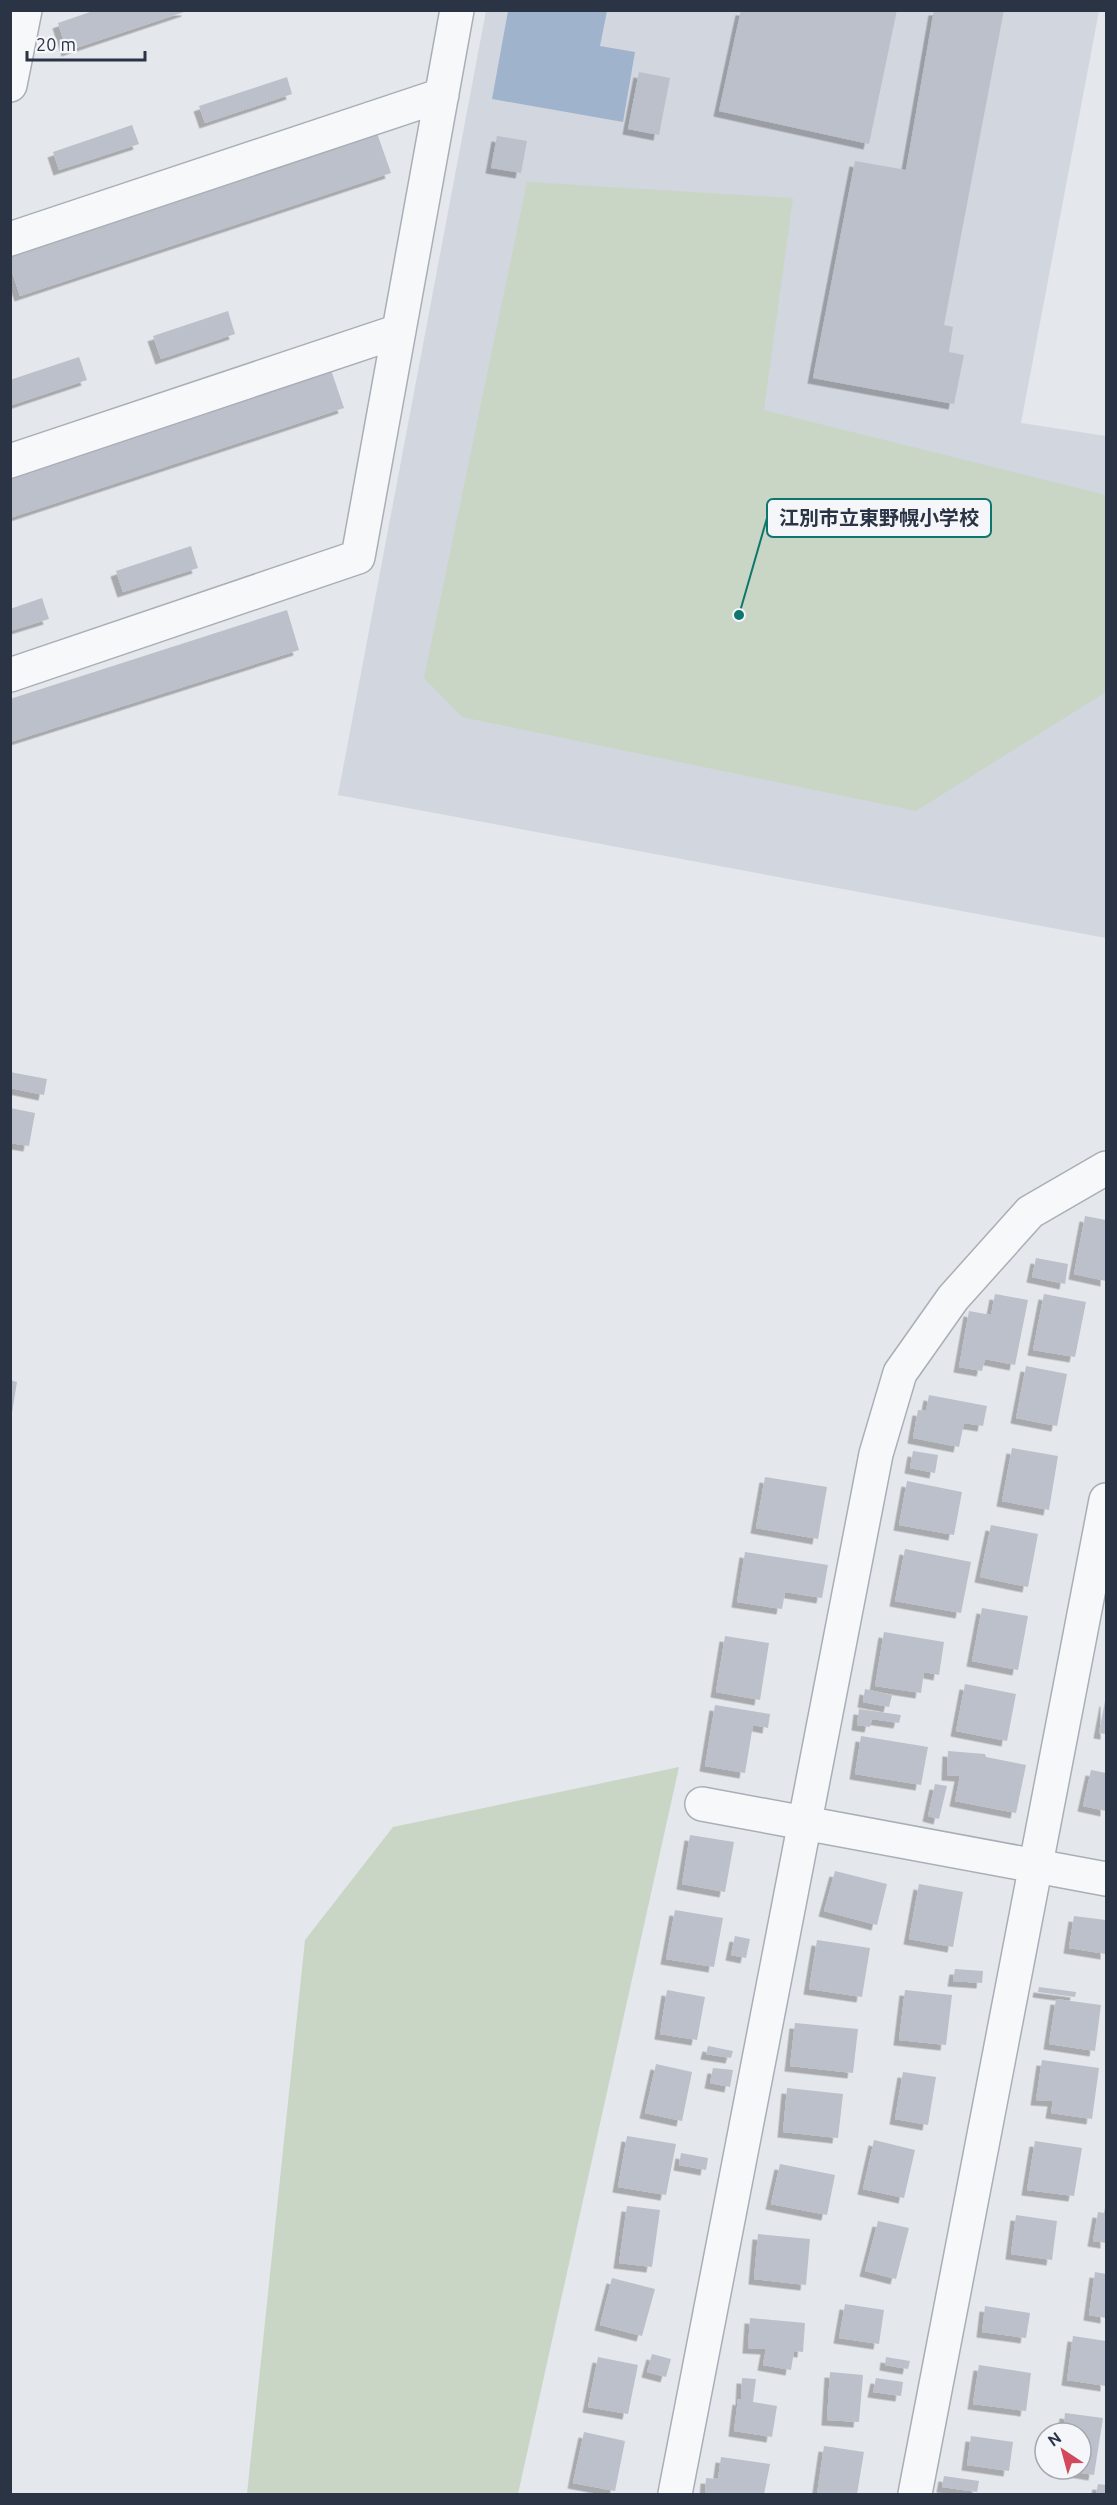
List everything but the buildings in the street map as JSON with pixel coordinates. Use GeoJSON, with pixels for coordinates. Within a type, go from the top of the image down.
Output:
{"type":"FeatureCollection","features":[{"type":"Feature","properties":{"kind":"street"},"geometry":{"type":"LineString","coordinates":[[10,675],[358,557],[457,10]]}},
{"type":"Feature","properties":{"kind":"street"},"geometry":{"type":"LineString","coordinates":[[10,85],[23,13]]}},
{"type":"Feature","properties":{"kind":"street"},"geometry":{"type":"LineString","coordinates":[[10,240],[442,95]]}},
{"type":"Feature","properties":{"kind":"street"},"geometry":{"type":"LineString","coordinates":[[10,461],[399,331]]}},
{"type":"Feature","properties":{"kind":"street"},"geometry":{"type":"LineString","coordinates":[[675,2494],[876,1454],[900,1373],[953,1298],[1030,1212],[1107,1168]]}},
{"type":"Feature","properties":{"kind":"street"},"geometry":{"type":"LineString","coordinates":[[915,2494],[1107,1500]]}},
{"type":"Feature","properties":{"kind":"street"},"geometry":{"type":"LineString","coordinates":[[702,1804],[1107,1879]]}},
{"type":"Feature","properties":{"kind":"shaded area"},"geometry":{"type":"Polygon","coordinates":[[[486,11],[1099,11],[1021,423],[1106,436],[1106,938],[338,795],[486,11]]]}},
{"type":"Feature","properties":{"kind":"green space"},"geometry":{"type":"Polygon","coordinates":[[[527,182],[793,198],[764,410],[1106,495],[1106,692],[916,811],[462,717],[424,678],[527,182]]]}},
{"type":"Feature","properties":{"kind":"green space"},"geometry":{"type":"Polygon","coordinates":[[[679,1767],[518,2494],[247,2494],[305,1940],[393,1827],[679,1767]]]}},
{"type":"Feature","properties":{"kind":"water"},"geometry":{"type":"Polygon","coordinates":[[[508,11],[607,11],[600,46],[635,52],[623,122],[492,99],[508,11]]]}},
{"type":"Feature","properties":{"kind":"place","name":"江別市立東野幌小学校"},"geometry":{"type":"Point","coordinates":[739,615]}}]}
